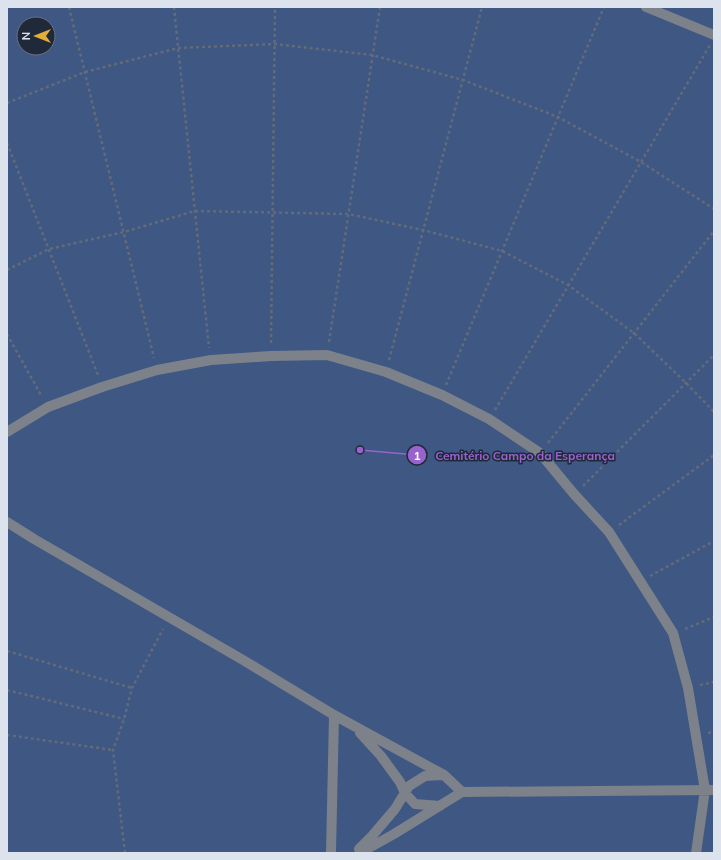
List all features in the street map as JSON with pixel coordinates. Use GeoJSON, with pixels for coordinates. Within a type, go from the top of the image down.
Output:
{"type":"FeatureCollection","features":[{"type":"Feature","properties":{"kind":"lane"},"geometry":{"type":"LineString","coordinates":[[646,7],[712,40]]}},
{"type":"Feature","properties":{"kind":"lane"},"geometry":{"type":"LineString","coordinates":[[7,432],[48,408],[102,387],[157,370],[211,360],[271,356],[327,355],[386,372],[442,395],[489,419],[540,453],[574,494],[609,532],[673,634],[688,688],[709,790],[696,853]]}},
{"type":"Feature","properties":{"kind":"lane"},"geometry":{"type":"LineString","coordinates":[[7,522],[334,715],[444,775],[462,792]]}},
{"type":"Feature","properties":{"kind":"lane"},"geometry":{"type":"LineString","coordinates":[[331,853],[334,715]]}},
{"type":"Feature","properties":{"kind":"lane"},"geometry":{"type":"LineString","coordinates":[[353,725],[381,756],[400,782],[405,793],[415,804],[440,806]]}},
{"type":"Feature","properties":{"kind":"lane"},"geometry":{"type":"LineString","coordinates":[[355,853],[395,809],[409,786],[425,776],[444,775]]}},
{"type":"Feature","properties":{"kind":"lane"},"geometry":{"type":"LineString","coordinates":[[360,853],[462,792],[709,790]]}},
{"type":"Feature","properties":{"kind":"path"},"geometry":{"type":"LineString","coordinates":[[69,7],[157,370]]}},
{"type":"Feature","properties":{"kind":"path"},"geometry":{"type":"LineString","coordinates":[[174,7],[211,360]]}},
{"type":"Feature","properties":{"kind":"path"},"geometry":{"type":"LineString","coordinates":[[271,356],[274,7]]}},
{"type":"Feature","properties":{"kind":"path"},"geometry":{"type":"LineString","coordinates":[[327,355],[380,7]]}},
{"type":"Feature","properties":{"kind":"path"},"geometry":{"type":"LineString","coordinates":[[386,372],[482,7]]}},
{"type":"Feature","properties":{"kind":"path"},"geometry":{"type":"LineString","coordinates":[[442,395],[604,7]]}},
{"type":"Feature","properties":{"kind":"path"},"geometry":{"type":"LineString","coordinates":[[489,419],[712,40]]}},
{"type":"Feature","properties":{"kind":"path"},"geometry":{"type":"LineString","coordinates":[[7,103],[84,72],[178,48],[274,44],[372,55],[463,80],[558,117],[641,162],[714,209]]}},
{"type":"Feature","properties":{"kind":"path"},"geometry":{"type":"LineString","coordinates":[[7,143],[102,387]]}},
{"type":"Feature","properties":{"kind":"path"},"geometry":{"type":"LineString","coordinates":[[7,270],[49,249],[124,232],[195,211],[348,214],[423,230],[502,251],[568,285],[634,333],[714,412]]}},
{"type":"Feature","properties":{"kind":"path"},"geometry":{"type":"LineString","coordinates":[[540,453],[714,231]]}},
{"type":"Feature","properties":{"kind":"path"},"geometry":{"type":"LineString","coordinates":[[7,334],[48,408]]}},
{"type":"Feature","properties":{"kind":"path"},"geometry":{"type":"LineString","coordinates":[[574,494],[714,355]]}},
{"type":"Feature","properties":{"kind":"path"},"geometry":{"type":"LineString","coordinates":[[609,532],[714,455]]}},
{"type":"Feature","properties":{"kind":"path"},"geometry":{"type":"LineString","coordinates":[[641,581],[714,541]]}},
{"type":"Feature","properties":{"kind":"path"},"geometry":{"type":"LineString","coordinates":[[125,853],[113,750],[124,719],[132,688],[169,617]]}},
{"type":"Feature","properties":{"kind":"path"},"geometry":{"type":"LineString","coordinates":[[673,634],[714,617]]}},
{"type":"Feature","properties":{"kind":"path"},"geometry":{"type":"LineString","coordinates":[[7,651],[132,688]]}},
{"type":"Feature","properties":{"kind":"path"},"geometry":{"type":"LineString","coordinates":[[7,690],[124,719]]}},
{"type":"Feature","properties":{"kind":"path"},"geometry":{"type":"LineString","coordinates":[[7,735],[113,750]]}},
{"type":"Feature","properties":{"kind":"shaded area"},"geometry":{"type":"Polygon","coordinates":[[[7,7],[714,7],[714,853],[7,853],[7,7]]]}},
{"type":"Feature","properties":{"kind":"place","name":"Cemitério Campo da Esperança"},"geometry":{"type":"Point","coordinates":[360,450]}}]}
